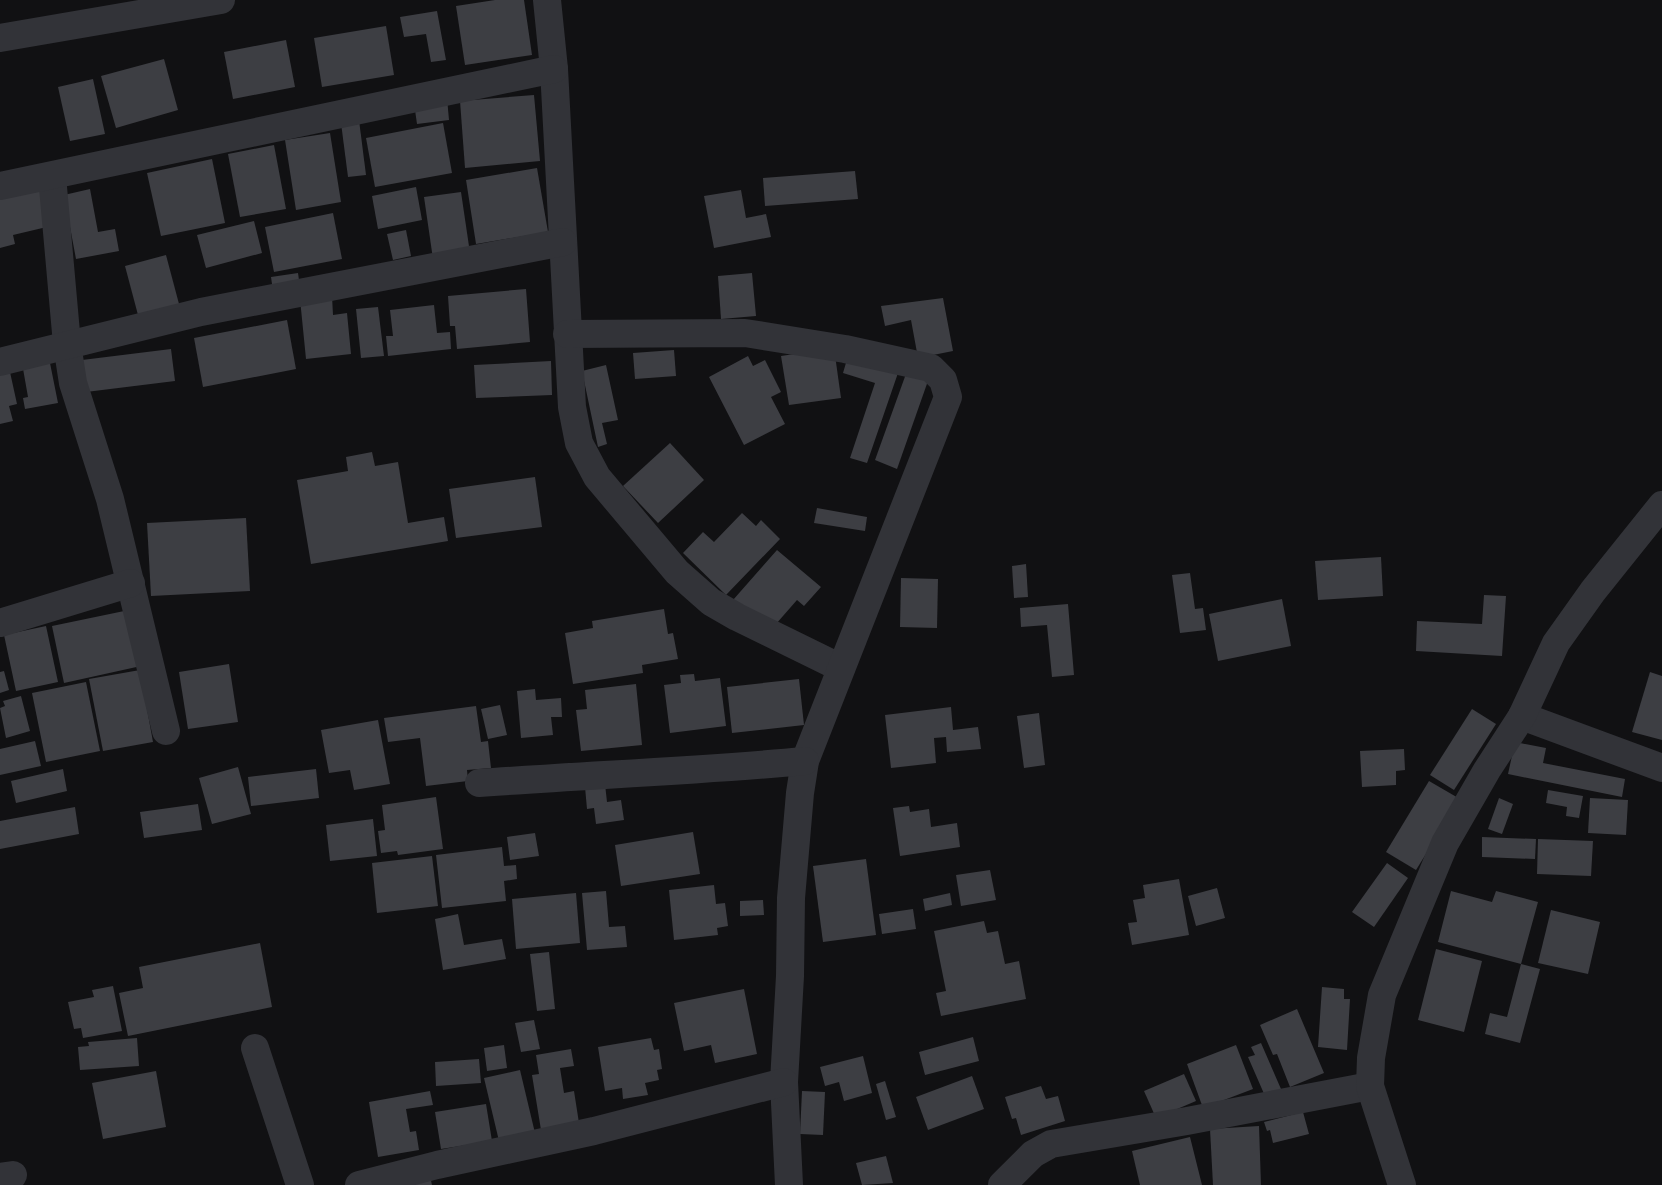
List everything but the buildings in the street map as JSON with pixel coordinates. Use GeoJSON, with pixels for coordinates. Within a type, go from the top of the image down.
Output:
{"type":"FeatureCollection","features":[{"type":"Feature","properties":{"kind":"street"},"geometry":{"type":"LineString","coordinates":[[0,38],[221,0]]}},
{"type":"Feature","properties":{"kind":"street"},"geometry":{"type":"LineString","coordinates":[[547,0],[554,69],[567,334],[575,425],[579,443],[597,477],[677,572],[711,602],[737,618],[841,668]]}},
{"type":"Feature","properties":{"kind":"street"},"geometry":{"type":"LineString","coordinates":[[0,186],[554,69]]}},
{"type":"Feature","properties":{"kind":"street"},"geometry":{"type":"LineString","coordinates":[[52,176],[67,344],[73,383],[110,499],[166,731]]}},
{"type":"Feature","properties":{"kind":"street"},"geometry":{"type":"LineString","coordinates":[[0,362],[201,312],[563,242]]}},
{"type":"Feature","properties":{"kind":"street"},"geometry":{"type":"LineString","coordinates":[[567,334],[745,333],[845,349],[931,368],[943,380],[948,398],[806,761],[800,793],[791,898],[790,976],[784,1082],[789,1185]]}},
{"type":"Feature","properties":{"kind":"street"},"geometry":{"type":"LineString","coordinates":[[1402,1185],[1370,1086],[1370,1058],[1382,995],[1444,843],[1487,770],[1522,716],[1556,643],[1593,590],[1662,505]]}},
{"type":"Feature","properties":{"kind":"street"},"geometry":{"type":"LineString","coordinates":[[0,623],[131,584]]}},
{"type":"Feature","properties":{"kind":"street"},"geometry":{"type":"LineString","coordinates":[[1522,716],[1662,768]]}},
{"type":"Feature","properties":{"kind":"street"},"geometry":{"type":"LineString","coordinates":[[479,783],[607,774],[719,769],[806,761]]}},
{"type":"Feature","properties":{"kind":"street"},"geometry":{"type":"LineString","coordinates":[[255,1048],[300,1185]]}},
{"type":"Feature","properties":{"kind":"street"},"geometry":{"type":"LineString","coordinates":[[359,1185],[437,1165],[594,1131],[784,1082]]}},
{"type":"Feature","properties":{"kind":"street"},"geometry":{"type":"LineString","coordinates":[[1002,1185],[1033,1154],[1051,1144],[1370,1086]]}}]}
